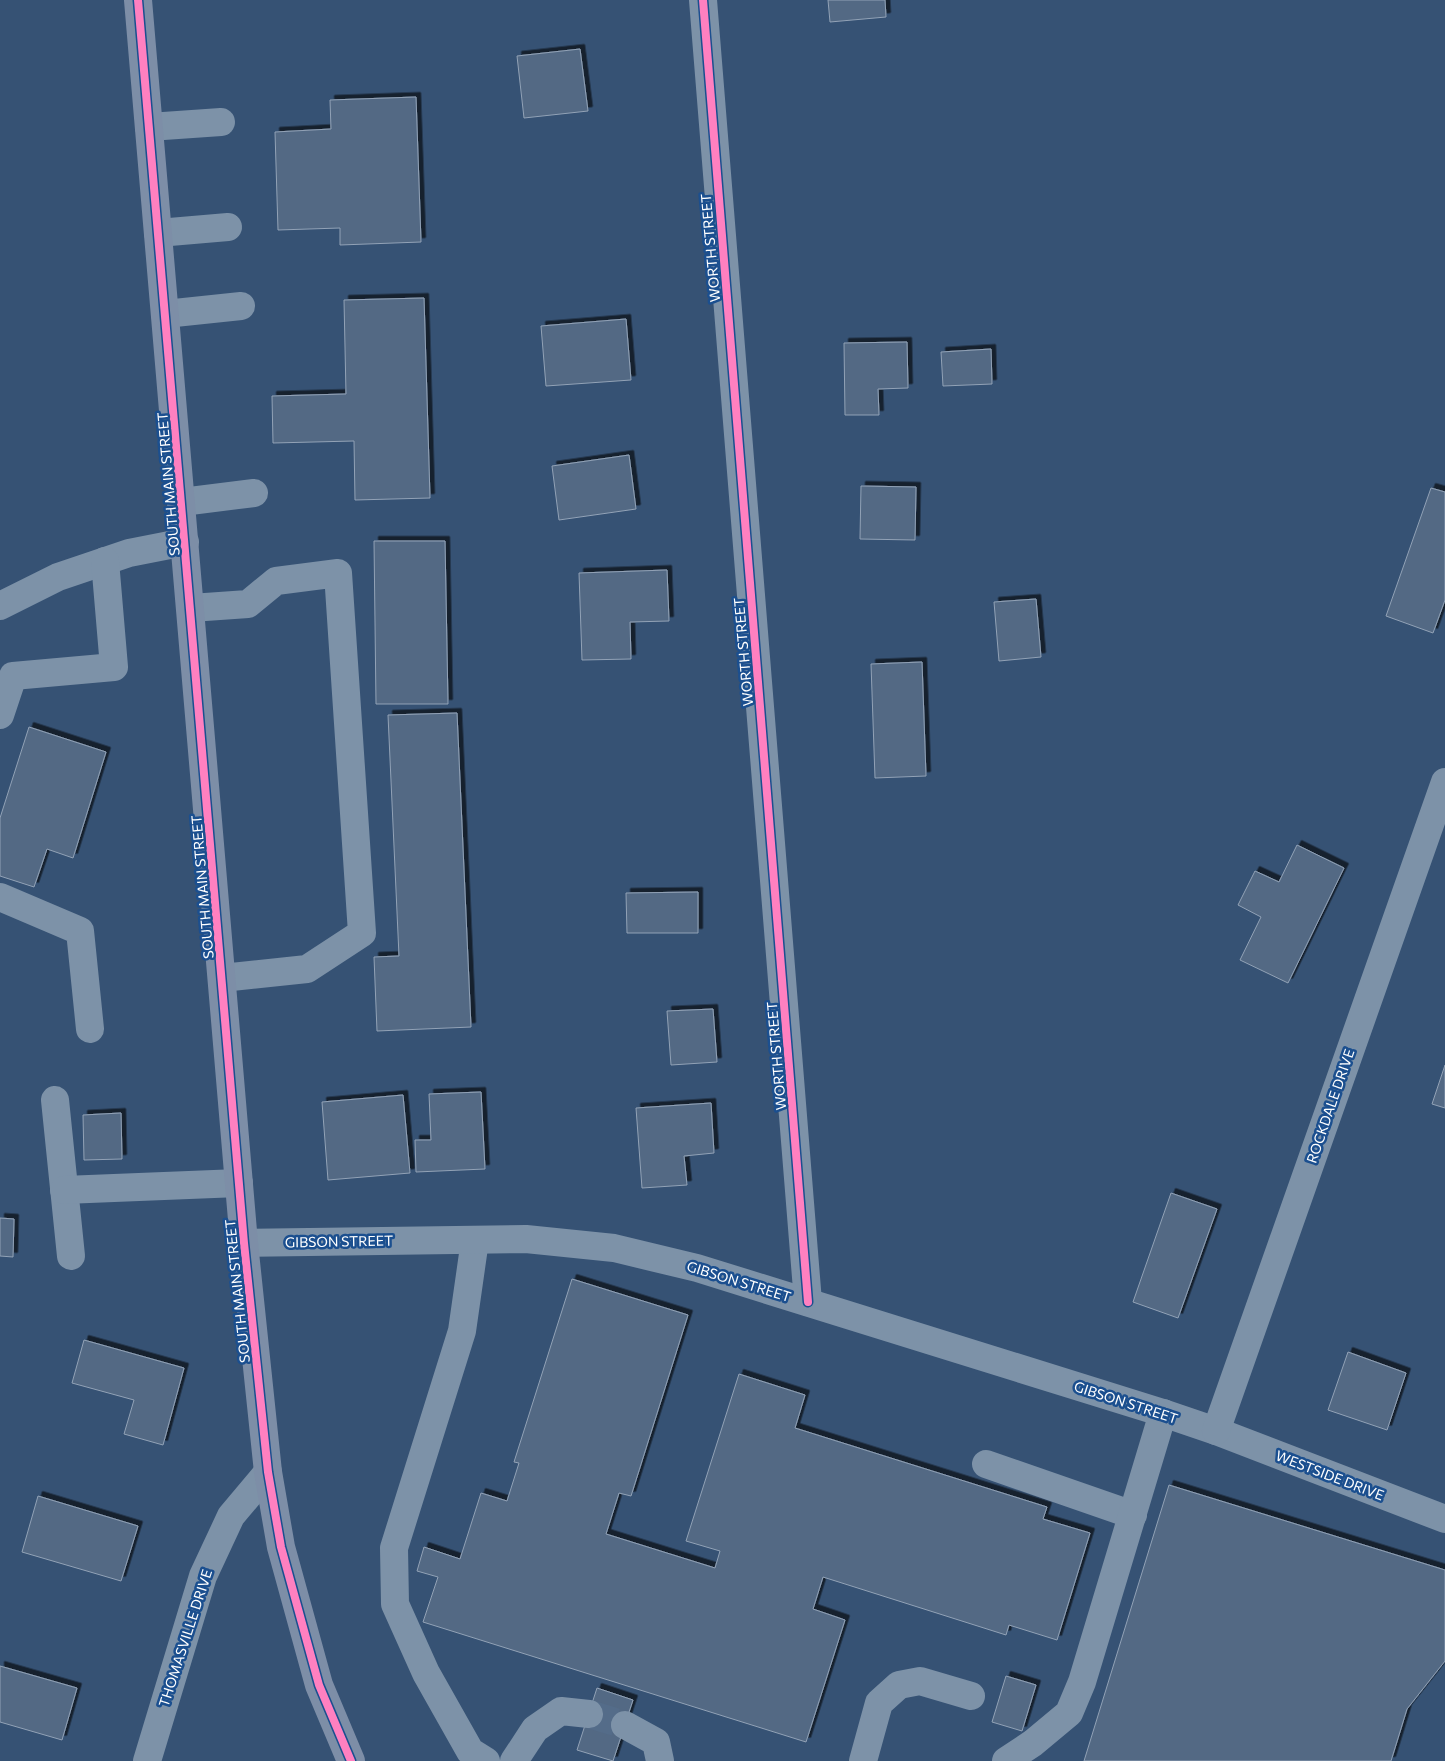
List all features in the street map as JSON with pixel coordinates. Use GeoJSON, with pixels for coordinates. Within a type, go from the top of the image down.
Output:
{"type":"FeatureCollection","features":[{"type":"Feature","properties":{"kind":"main road","name":"SOUTH MAIN STREET"},"geometry":{"type":"LineString","coordinates":[[138,0],[244,1242],[268,1472],[281,1547],[319,1685],[351,1761]]}},
{"type":"Feature","properties":{"kind":"street","name":"WORTH STREET"},"geometry":{"type":"LineString","coordinates":[[703,0],[808,1302]]}},
{"type":"Feature","properties":{"kind":"street"},"geometry":{"type":"LineString","coordinates":[[149,127],[221,122]]}},
{"type":"Feature","properties":{"kind":"street"},"geometry":{"type":"LineString","coordinates":[[158,233],[228,227]]}},
{"type":"Feature","properties":{"kind":"street"},"geometry":{"type":"LineString","coordinates":[[165,314],[241,306]]}},
{"type":"Feature","properties":{"kind":"street"},"geometry":{"type":"LineString","coordinates":[[182,502],[254,493]]}},
{"type":"Feature","properties":{"kind":"street"},"geometry":{"type":"LineString","coordinates":[[0,606],[58,577],[129,553],[185,542]]}},
{"type":"Feature","properties":{"kind":"street"},"geometry":{"type":"LineString","coordinates":[[0,715],[13,676],[114,667],[105,561]]}},
{"type":"Feature","properties":{"kind":"street"},"geometry":{"type":"LineString","coordinates":[[191,608],[248,604],[276,581],[338,573],[362,933],[307,970],[222,978]]}},
{"type":"Feature","properties":{"kind":"street","name":"ROCKDALE DRIVE"},"geometry":{"type":"LineString","coordinates":[[1216,1431],[1445,782]]}},
{"type":"Feature","properties":{"kind":"street"},"geometry":{"type":"LineString","coordinates":[[0,897],[80,931],[90,1029]]}},
{"type":"Feature","properties":{"kind":"street"},"geometry":{"type":"LineString","coordinates":[[55,1100],[71,1256]]}},
{"type":"Feature","properties":{"kind":"street"},"geometry":{"type":"LineString","coordinates":[[64,1190],[239,1183]]}},
{"type":"Feature","properties":{"kind":"street","name":"GIBSON STREET"},"geometry":{"type":"LineString","coordinates":[[244,1242],[526,1239],[614,1248],[697,1268],[1216,1431]]}},
{"type":"Feature","properties":{"kind":"street"},"geometry":{"type":"LineString","coordinates":[[475,1240],[462,1331],[394,1548],[395,1604],[426,1673],[470,1751],[486,1761]]}},
{"type":"Feature","properties":{"kind":"street"},"geometry":{"type":"LineString","coordinates":[[1006,1761],[1033,1743],[1069,1713],[1082,1682],[1163,1413]]}},
{"type":"Feature","properties":{"kind":"street","name":"WESTSIDE DRIVE"},"geometry":{"type":"LineString","coordinates":[[1216,1431],[1445,1519]]}},
{"type":"Feature","properties":{"kind":"street"},"geometry":{"type":"LineString","coordinates":[[986,1464],[1132,1515]]}},
{"type":"Feature","properties":{"kind":"street","name":"THOMASVILLE DRIVE"},"geometry":{"type":"LineString","coordinates":[[147,1761],[203,1576],[231,1516],[268,1472]]}},
{"type":"Feature","properties":{"kind":"street"},"geometry":{"type":"LineString","coordinates":[[863,1761],[879,1703],[899,1685],[920,1681],[971,1696]]}},
{"type":"Feature","properties":{"kind":"street"},"geometry":{"type":"LineString","coordinates":[[514,1761],[535,1729],[561,1711],[589,1714]]}},
{"type":"Feature","properties":{"kind":"street"},"geometry":{"type":"LineString","coordinates":[[625,1724],[656,1742],[660,1761]]}},
{"type":"Feature","properties":{"kind":"building"},"geometry":{"type":"Polygon","coordinates":[[[828,0],[885,0],[886,17],[830,22],[828,0]]]}},
{"type":"Feature","properties":{"kind":"building"},"geometry":{"type":"Polygon","coordinates":[[[580,49],[588,111],[524,118],[517,56],[580,49]]]}},
{"type":"Feature","properties":{"kind":"building"},"geometry":{"type":"Polygon","coordinates":[[[416,97],[421,242],[340,245],[340,228],[278,230],[275,132],[331,129],[330,100],[416,97]]]}},
{"type":"Feature","properties":{"kind":"building"},"geometry":{"type":"Polygon","coordinates":[[[424,298],[430,498],[355,500],[354,441],[273,443],[272,396],[346,394],[344,300],[424,298]]]}},
{"type":"Feature","properties":{"kind":"building"},"geometry":{"type":"Polygon","coordinates":[[[626,319],[631,380],[546,386],[541,326],[626,319]]]}},
{"type":"Feature","properties":{"kind":"building"},"geometry":{"type":"Polygon","coordinates":[[[907,342],[908,388],[878,389],[879,415],[845,415],[844,343],[907,342]]]}},
{"type":"Feature","properties":{"kind":"building"},"geometry":{"type":"Polygon","coordinates":[[[991,349],[992,384],[943,386],[941,352],[991,349]]]}},
{"type":"Feature","properties":{"kind":"building"},"geometry":{"type":"Polygon","coordinates":[[[629,455],[636,509],[559,520],[552,466],[629,455]]]}},
{"type":"Feature","properties":{"kind":"building"},"geometry":{"type":"Polygon","coordinates":[[[861,486],[916,487],[915,540],[860,539],[861,486]]]}},
{"type":"Feature","properties":{"kind":"building"},"geometry":{"type":"Polygon","coordinates":[[[1431,488],[1445,492],[1445,600],[1433,633],[1386,616],[1431,488]]]}},
{"type":"Feature","properties":{"kind":"building"},"geometry":{"type":"Polygon","coordinates":[[[374,541],[445,541],[448,704],[376,704],[374,541]]]}},
{"type":"Feature","properties":{"kind":"building"},"geometry":{"type":"Polygon","coordinates":[[[667,570],[669,621],[630,622],[631,659],[582,660],[579,573],[667,570]]]}},
{"type":"Feature","properties":{"kind":"building"},"geometry":{"type":"Polygon","coordinates":[[[1036,599],[1041,657],[999,661],[994,602],[1036,599]]]}},
{"type":"Feature","properties":{"kind":"building"},"geometry":{"type":"Polygon","coordinates":[[[922,662],[926,776],[875,778],[871,664],[922,662]]]}},
{"type":"Feature","properties":{"kind":"building"},"geometry":{"type":"Polygon","coordinates":[[[457,713],[471,1027],[377,1031],[374,957],[399,956],[388,715],[457,713]]]}},
{"type":"Feature","properties":{"kind":"building"},"geometry":{"type":"Polygon","coordinates":[[[29,727],[106,752],[73,858],[47,849],[34,887],[0,876],[0,818],[29,727]]]}},
{"type":"Feature","properties":{"kind":"building"},"geometry":{"type":"Polygon","coordinates":[[[1297,845],[1344,868],[1288,983],[1240,960],[1261,917],[1238,905],[1255,871],[1279,882],[1297,845]]]}},
{"type":"Feature","properties":{"kind":"building"},"geometry":{"type":"Polygon","coordinates":[[[698,892],[698,933],[627,933],[626,893],[698,892]]]}},
{"type":"Feature","properties":{"kind":"building"},"geometry":{"type":"Polygon","coordinates":[[[713,1009],[717,1062],[671,1065],[667,1011],[713,1009]]]}},
{"type":"Feature","properties":{"kind":"building"},"geometry":{"type":"Polygon","coordinates":[[[1445,1065],[1445,1108],[1432,1104],[1445,1065]]]}},
{"type":"Feature","properties":{"kind":"building"},"geometry":{"type":"Polygon","coordinates":[[[481,1092],[485,1169],[416,1172],[415,1140],[431,1140],[429,1094],[481,1092]]]}},
{"type":"Feature","properties":{"kind":"building"},"geometry":{"type":"Polygon","coordinates":[[[403,1095],[410,1173],[328,1180],[322,1102],[403,1095]]]}},
{"type":"Feature","properties":{"kind":"building"},"geometry":{"type":"Polygon","coordinates":[[[711,1103],[714,1153],[684,1156],[687,1185],[642,1188],[636,1108],[711,1103]]]}},
{"type":"Feature","properties":{"kind":"building"},"geometry":{"type":"Polygon","coordinates":[[[121,1113],[122,1159],[84,1160],[83,1115],[121,1113]]]}},
{"type":"Feature","properties":{"kind":"building"},"geometry":{"type":"Polygon","coordinates":[[[1171,1193],[1217,1209],[1178,1318],[1133,1302],[1171,1193]]]}},
{"type":"Feature","properties":{"kind":"building"},"geometry":{"type":"Polygon","coordinates":[[[0,1218],[14,1219],[13,1257],[0,1256],[0,1218]]]}},
{"type":"Feature","properties":{"kind":"building"},"geometry":{"type":"Polygon","coordinates":[[[572,1279],[688,1315],[631,1496],[619,1493],[606,1534],[715,1568],[720,1551],[686,1541],[739,1374],[805,1395],[795,1428],[1047,1507],[1043,1519],[1090,1533],[1057,1640],[1009,1625],[1006,1635],[823,1577],[813,1609],[845,1620],[806,1742],[423,1622],[438,1577],[417,1571],[424,1547],[460,1559],[481,1493],[507,1501],[519,1463],[514,1462],[572,1279]]]}},
{"type":"Feature","properties":{"kind":"building"},"geometry":{"type":"Polygon","coordinates":[[[84,1340],[184,1368],[163,1445],[124,1434],[134,1400],[72,1383],[84,1340]]]}},
{"type":"Feature","properties":{"kind":"building"},"geometry":{"type":"Polygon","coordinates":[[[1348,1352],[1406,1373],[1387,1430],[1328,1410],[1348,1352]]]}},
{"type":"Feature","properties":{"kind":"building"},"geometry":{"type":"Polygon","coordinates":[[[1169,1485],[1445,1570],[1445,1661],[1407,1709],[1391,1761],[1084,1761],[1169,1485]]]}},
{"type":"Feature","properties":{"kind":"building"},"geometry":{"type":"Polygon","coordinates":[[[38,1496],[138,1526],[121,1581],[22,1552],[38,1496]]]}},
{"type":"Feature","properties":{"kind":"building"},"geometry":{"type":"Polygon","coordinates":[[[0,1666],[77,1688],[62,1740],[0,1722],[0,1666]]]}},
{"type":"Feature","properties":{"kind":"building"},"geometry":{"type":"Polygon","coordinates":[[[1006,1676],[1036,1685],[1022,1731],[992,1722],[1006,1676]]]}},
{"type":"Feature","properties":{"kind":"building"},"geometry":{"type":"Polygon","coordinates":[[[597,1688],[633,1700],[613,1761],[577,1750],[597,1688]]]}},
{"type":"Feature","properties":{"kind":"tunnel"},"geometry":{"type":"LineString","coordinates":[[589,1714],[625,1725]]}},
{"type":"Feature","properties":{"kind":"cycle path"},"geometry":{"type":"LineString","coordinates":[[138,0],[244,1243],[268,1472],[281,1547],[319,1685],[351,1761]]}},
{"type":"Feature","properties":{"kind":"cycle path"},"geometry":{"type":"LineString","coordinates":[[703,0],[808,1302]]}}]}
